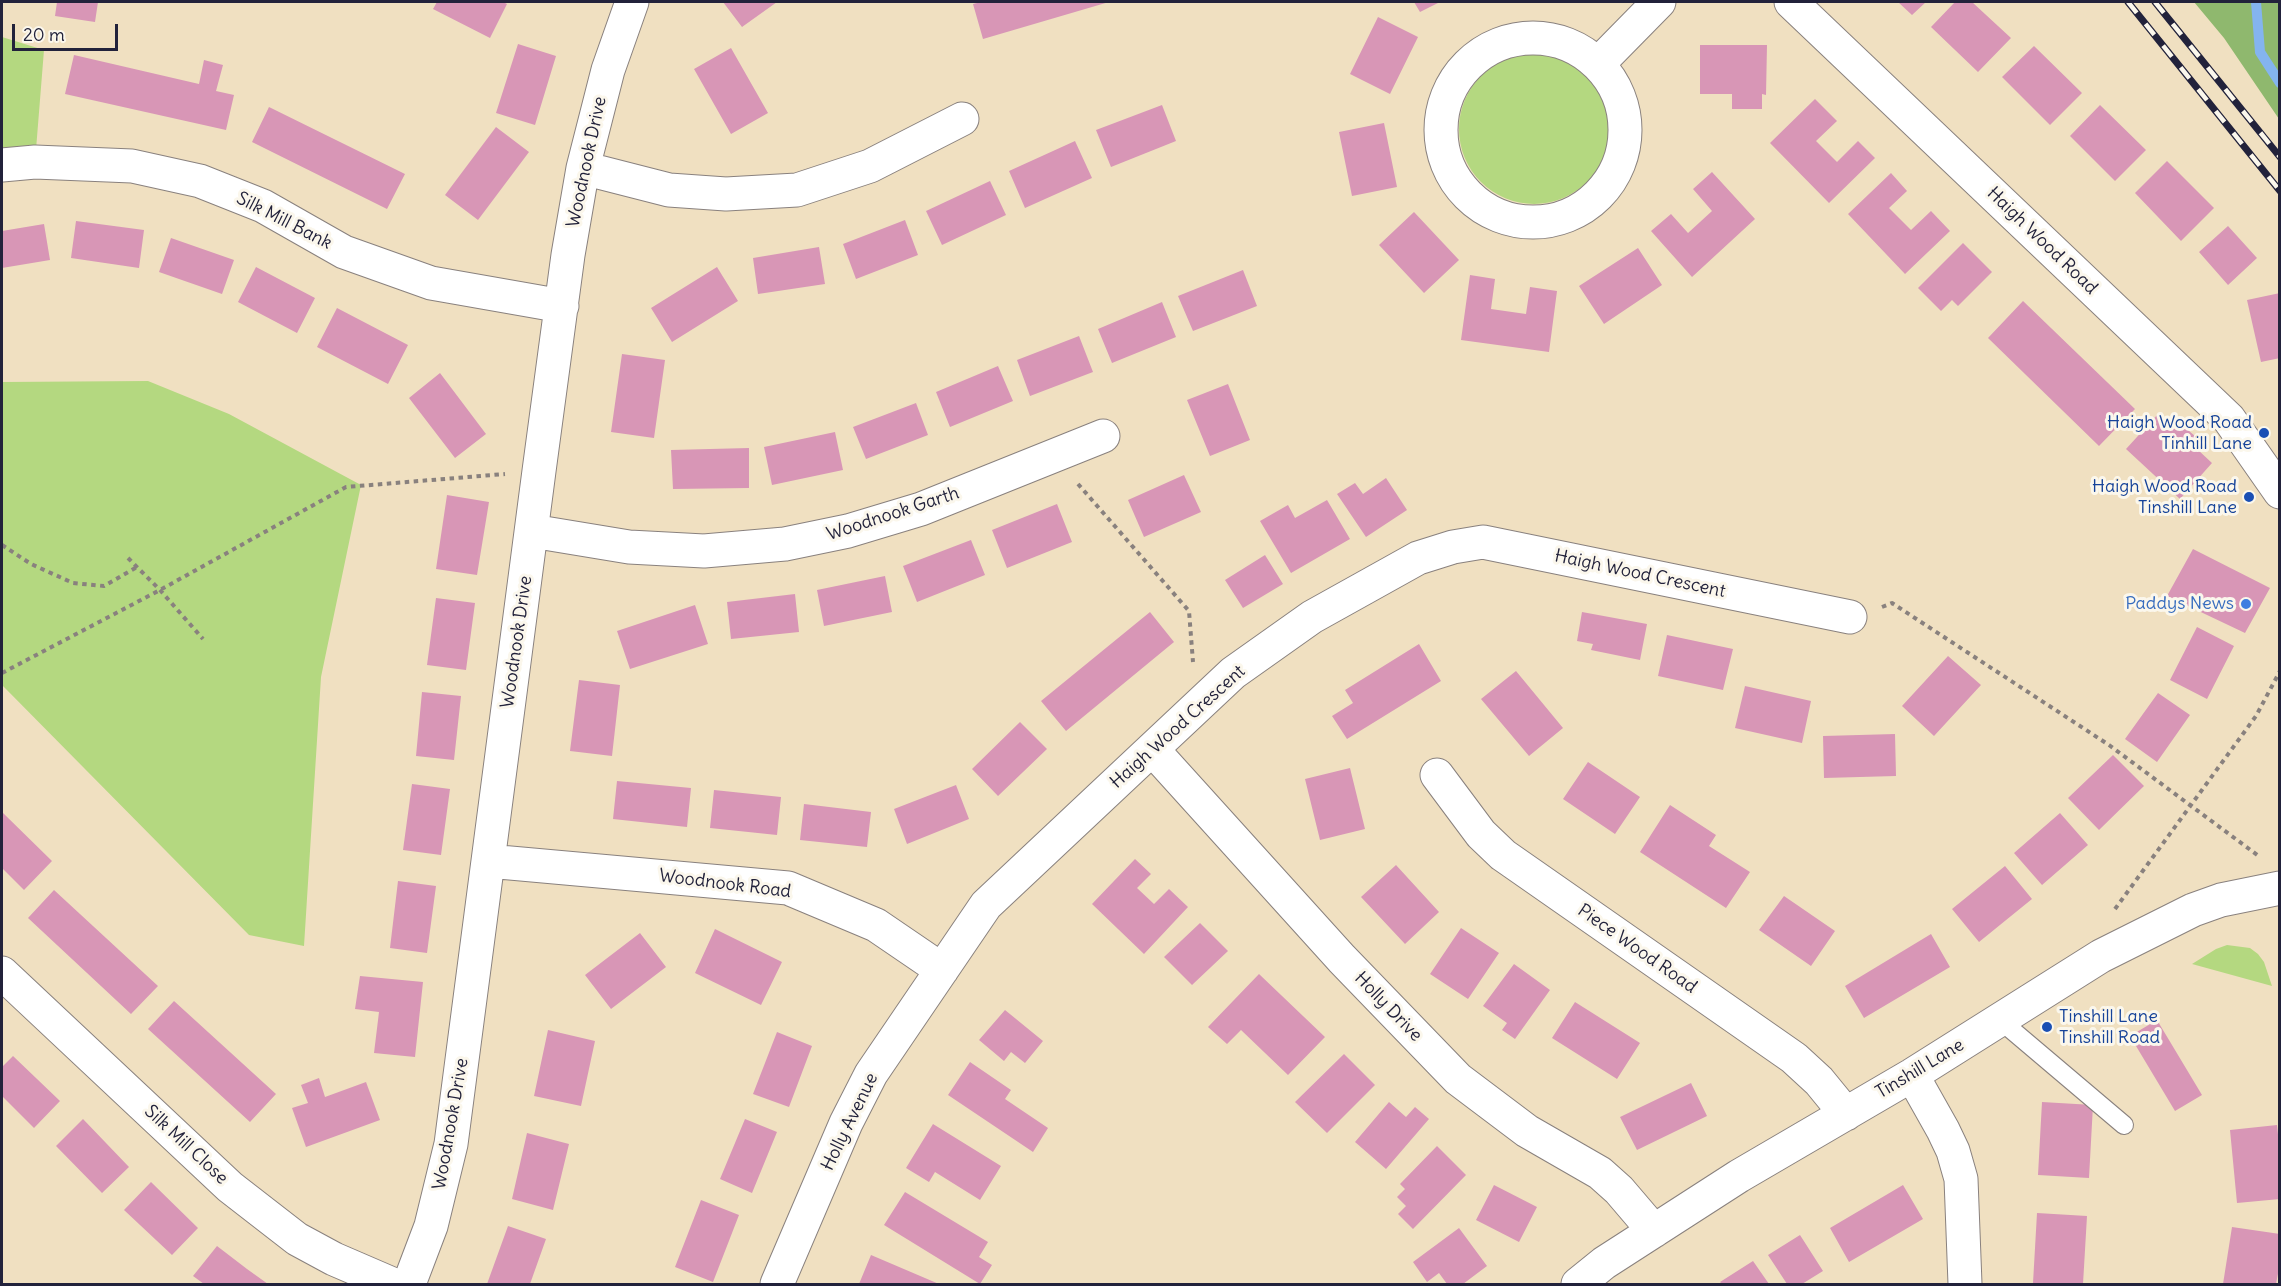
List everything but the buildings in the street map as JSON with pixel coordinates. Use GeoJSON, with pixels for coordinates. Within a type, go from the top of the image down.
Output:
{"type":"FeatureCollection","features":[{"type":"Feature","properties":{"kind":"street","name":"Woodnook Drive"},"geometry":{"type":"LineString","coordinates":[[409,1284],[431,1226],[451,1144],[539,471],[583,168],[608,70],[631,2]]}},
{"type":"Feature","properties":{"kind":"street"},"geometry":{"type":"LineString","coordinates":[[1599,63],[1659,2]]}},
{"type":"Feature","properties":{"kind":"street","name":"Haigh Wood Road"},"geometry":{"type":"LineString","coordinates":[[1791,2],[2229,419],[2280,492]]}},
{"type":"Feature","properties":{"kind":"street"},"geometry":{"type":"LineString","coordinates":[[1527,37],[1566,43],[1599,63],[1620,95],[1627,133],[1617,171],[1593,201],[1559,219],[1521,222],[1484,209],[1456,182],[1442,146],[1443,107],[1460,72],[1490,47],[1527,37]]}},
{"type":"Feature","properties":{"kind":"street"},"geometry":{"type":"LineString","coordinates":[[583,168],[669,190],[726,194],[797,190],[870,166],[962,119]]}},
{"type":"Feature","properties":{"kind":"street","name":"Silk Mill Bank"},"geometry":{"type":"LineString","coordinates":[[2,165],[35,162],[132,166],[200,181],[263,206],[344,252],[431,283],[562,306]]}},
{"type":"Feature","properties":{"kind":"street","name":"Woodnook Garth"},"geometry":{"type":"LineString","coordinates":[[532,531],[629,547],[704,551],[785,544],[848,531],[921,509],[1103,436]]}},
{"type":"Feature","properties":{"kind":"street","name":"Haigh Wood Crescent"},"geometry":{"type":"LineString","coordinates":[[942,970],[986,905],[1233,673],[1312,617],[1418,558],[1453,547],[1483,542],[1850,617]]}},
{"type":"Feature","properties":{"kind":"street","name":"Holly Drive"},"geometry":{"type":"LineString","coordinates":[[1152,749],[1342,959],[1458,1079],[1527,1131],[1600,1173],[1619,1190],[1654,1231]]}},
{"type":"Feature","properties":{"kind":"street","name":"Piece Wood Road"},"geometry":{"type":"LineString","coordinates":[[1437,775],[1480,834],[1503,855],[1794,1058],[1819,1081],[1846,1114]]}},
{"type":"Feature","properties":{"kind":"street","name":"Woodnook Road"},"geometry":{"type":"LineString","coordinates":[[488,861],[788,888],[876,925],[942,970]]}},
{"type":"Feature","properties":{"kind":"street","name":"Tinshill Lane"},"geometry":{"type":"LineString","coordinates":[[1578,1284],[1605,1263],[1739,1176],[1912,1075],[2101,956],[2193,910],[2221,900],[2280,888]]}},
{"type":"Feature","properties":{"kind":"street","name":"Holly Avenue"},"geometry":{"type":"LineString","coordinates":[[777,1284],[846,1123],[871,1074],[942,970]]}},
{"type":"Feature","properties":{"kind":"street","name":"Silk Mill Close"},"geometry":{"type":"LineString","coordinates":[[2,973],[230,1187],[297,1239],[334,1259],[393,1284]]}},
{"type":"Feature","properties":{"kind":"street"},"geometry":{"type":"LineString","coordinates":[[1912,1075],[1953,1151],[1961,1179],[1965,1284]]}},
{"type":"Feature","properties":{"kind":"lane"},"geometry":{"type":"LineString","coordinates":[[2000,1020],[2124,1125]]}},
{"type":"Feature","properties":{"kind":"path"},"geometry":{"type":"LineString","coordinates":[[1053,456],[1189,611],[1197,708]]}},
{"type":"Feature","properties":{"kind":"path"},"geometry":{"type":"LineString","coordinates":[[2,673],[160,590],[346,487],[539,471]]}},
{"type":"Feature","properties":{"kind":"path"},"geometry":{"type":"LineString","coordinates":[[2,545],[31,564],[73,583],[104,586],[137,567]]}},
{"type":"Feature","properties":{"kind":"path"},"geometry":{"type":"LineString","coordinates":[[128,558],[203,639]]}},
{"type":"Feature","properties":{"kind":"path"},"geometry":{"type":"LineString","coordinates":[[1850,617],[1892,603],[2109,744],[2262,858]]}},
{"type":"Feature","properties":{"kind":"path"},"geometry":{"type":"LineString","coordinates":[[2101,956],[2095,936],[2256,716],[2280,671]]}},
{"type":"Feature","properties":{"kind":"green space"},"geometry":{"type":"Polygon","coordinates":[[[2194,2],[2279,2],[2279,119],[2224,38],[2194,2]]]}},
{"type":"Feature","properties":{"kind":"green space"},"geometry":{"type":"Polygon","coordinates":[[[2,37],[44,50],[35,162],[2,165],[2,37]]]}},
{"type":"Feature","properties":{"kind":"green space"},"geometry":{"type":"Polygon","coordinates":[[[1534,54],[1549,55],[1563,60],[1587,76],[1603,100],[1608,114],[1608,144],[1603,158],[1587,182],[1563,198],[1549,203],[1534,204],[1519,203],[1505,198],[1481,182],[1465,158],[1460,144],[1459,129],[1460,114],[1465,100],[1481,76],[1505,60],[1519,55],[1534,54]]]}},
{"type":"Feature","properties":{"kind":"green space"},"geometry":{"type":"Polygon","coordinates":[[[148,381],[229,414],[361,485],[321,677],[304,946],[249,935],[2,685],[2,382],[148,381]]]}},
{"type":"Feature","properties":{"kind":"green space"},"geometry":{"type":"Polygon","coordinates":[[[2227,945],[2250,948],[2258,954],[2264,962],[2272,986],[2192,964],[2227,945]]]}},
{"type":"Feature","properties":{"kind":"waterway"},"geometry":{"type":"LineString","coordinates":[[2256,2],[2260,52],[2280,83]]}},
{"type":"Feature","properties":{"kind":"railway"},"geometry":{"type":"LineString","coordinates":[[2128,2],[2280,191]]}},
{"type":"Feature","properties":{"kind":"railway"},"geometry":{"type":"LineString","coordinates":[[2155,2],[2280,157]]}},
{"type":"Feature","properties":{"kind":"place","name":"Haigh Wood Road Tinhill Lane"},"geometry":{"type":"Point","coordinates":[2264,433]}},
{"type":"Feature","properties":{"kind":"place","name":"Haigh Wood Road Tinshill Lane"},"geometry":{"type":"Point","coordinates":[2249,497]}},
{"type":"Feature","properties":{"kind":"place","name":"Paddys News"},"geometry":{"type":"Point","coordinates":[2246,604]}},
{"type":"Feature","properties":{"kind":"place","name":"Tinshill Lane Tinshill Road"},"geometry":{"type":"Point","coordinates":[2047,1027]}}]}
